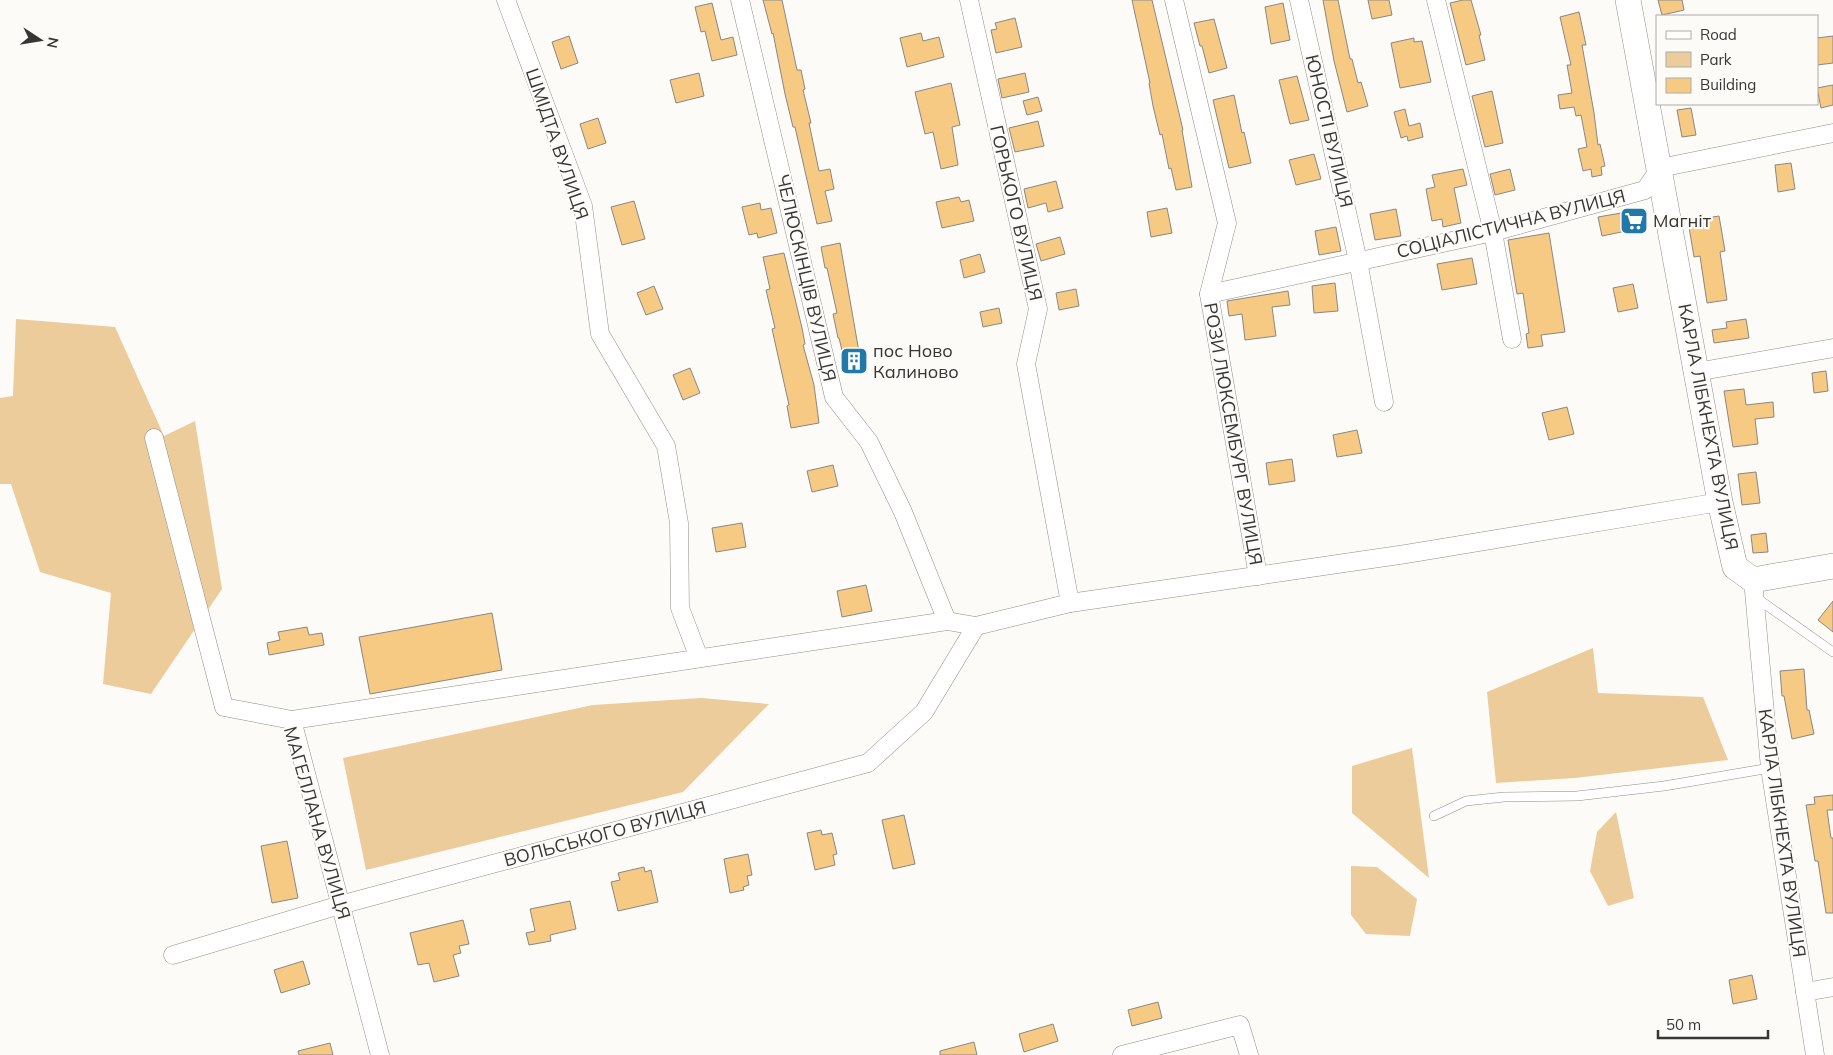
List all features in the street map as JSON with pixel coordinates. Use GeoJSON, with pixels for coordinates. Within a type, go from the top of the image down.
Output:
{"type":"FeatureCollection","features":[{"type":"Feature","properties":{"kind":"street","name":"ШМІДТА ВУЛИЦЯ"},"geometry":{"type":"LineString","coordinates":[[506,0],[583,206],[600,334],[666,446],[679,523],[680,608],[699,658]]}},
{"type":"Feature","properties":{"kind":"street","name":"ЧЕЛЮСКІНЦІВ ВУЛИЦЯ"},"geometry":{"type":"LineString","coordinates":[[740,0],[834,397],[869,442],[903,512],[947,621]]}},
{"type":"Feature","properties":{"kind":"street","name":"ГОРЬКОГО ВУЛИЦЯ"},"geometry":{"type":"LineString","coordinates":[[969,0],[1038,309],[1026,364],[1070,603]]}},
{"type":"Feature","properties":{"kind":"street","name":"РОЗИ ЛЮКСЕМБУРГ ВУЛИЦЯ"},"geometry":{"type":"LineString","coordinates":[[1174,0],[1227,223],[1209,294],[1258,576]]}},
{"type":"Feature","properties":{"kind":"street","name":"ЮНОСТІ ВУЛИЦЯ"},"geometry":{"type":"LineString","coordinates":[[1299,0],[1358,261],[1384,402]]}},
{"type":"Feature","properties":{"kind":"street"},"geometry":{"type":"LineString","coordinates":[[1436,0],[1493,232],[1512,339]]}},
{"type":"Feature","properties":{"kind":"street","name":"КАРЛА ЛІБКНЕХТА ВУЛИЦЯ"},"geometry":{"type":"LineString","coordinates":[[1628,0],[1720,502],[1735,566],[1754,588],[1770,768],[1815,1055]]}},
{"type":"Feature","properties":{"kind":"street"},"geometry":{"type":"LineString","coordinates":[[1660,168],[1833,133]]}},
{"type":"Feature","properties":{"kind":"street","name":"СОЦІАЛІСТИЧНА ВУЛИЦЯ"},"geometry":{"type":"LineString","coordinates":[[1209,294],[1493,232],[1645,190],[1660,168]]}},
{"type":"Feature","properties":{"kind":"street"},"geometry":{"type":"LineString","coordinates":[[1696,372],[1833,348]]}},
{"type":"Feature","properties":{"kind":"street","name":"МАГЕЛЛАНА ВУЛИЦЯ"},"geometry":{"type":"LineString","coordinates":[[154,438],[224,706],[292,720],[380,1055]]}},
{"type":"Feature","properties":{"kind":"street"},"geometry":{"type":"LineString","coordinates":[[292,720],[947,621],[976,626],[1070,603],[1406,554],[1720,502]]}},
{"type":"Feature","properties":{"kind":"street"},"geometry":{"type":"LineString","coordinates":[[1754,588],[1833,566]]}},
{"type":"Feature","properties":{"kind":"street","name":"ВОЛЬСЬКОГО ВУЛИЦЯ"},"geometry":{"type":"LineString","coordinates":[[173,955],[340,905],[868,763],[924,712],[976,626]]}},
{"type":"Feature","properties":{"kind":"street"},"geometry":{"type":"LineString","coordinates":[[1805,992],[1833,987]]}},
{"type":"Feature","properties":{"kind":"street"},"geometry":{"type":"LineString","coordinates":[[1122,1055],[1240,1025],[1249,1055]]}},
{"type":"Feature","properties":{"kind":"lane"},"geometry":{"type":"LineString","coordinates":[[1754,588],[1833,652]]}},
{"type":"Feature","properties":{"kind":"lane"},"geometry":{"type":"LineString","coordinates":[[1434,816],[1466,801],[1504,797],[1577,796],[1664,786],[1770,768]]}},
{"type":"Feature","properties":{"kind":"green space"},"geometry":{"type":"Polygon","coordinates":[[[16,319],[115,327],[164,436],[195,421],[222,589],[151,694],[103,684],[111,593],[40,572],[11,484],[0,484],[0,398],[13,396],[16,319]]]}},
{"type":"Feature","properties":{"kind":"green space"},"geometry":{"type":"Polygon","coordinates":[[[1593,648],[1598,693],[1703,697],[1728,760],[1575,778],[1496,783],[1487,692],[1593,648]]]}},
{"type":"Feature","properties":{"kind":"green space"},"geometry":{"type":"Polygon","coordinates":[[[701,698],[769,704],[683,792],[366,870],[343,758],[593,705],[701,698]]]}},
{"type":"Feature","properties":{"kind":"green space"},"geometry":{"type":"Polygon","coordinates":[[[1412,748],[1429,878],[1352,813],[1352,766],[1412,748]]]}},
{"type":"Feature","properties":{"kind":"green space"},"geometry":{"type":"Polygon","coordinates":[[[1616,812],[1634,898],[1608,906],[1590,871],[1597,832],[1616,812]]]}},
{"type":"Feature","properties":{"kind":"green space"},"geometry":{"type":"Polygon","coordinates":[[[1351,866],[1377,867],[1417,899],[1410,936],[1366,934],[1351,915],[1351,866]]]}},
{"type":"Feature","properties":{"kind":"building"},"geometry":{"type":"Polygon","coordinates":[[[763,0],[782,0],[797,70],[801,70],[805,89],[803,90],[819,171],[830,169],[834,189],[825,191],[832,221],[817,224],[795,127],[793,127],[785,94],[773,33],[763,0]]]}},
{"type":"Feature","properties":{"kind":"building"},"geometry":{"type":"Polygon","coordinates":[[[1132,0],[1152,0],[1183,130],[1192,187],[1176,190],[1171,168],[1169,169],[1162,134],[1160,135],[1153,106],[1150,83],[1132,0]]]}},
{"type":"Feature","properties":{"kind":"building"},"geometry":{"type":"Polygon","coordinates":[[[1323,0],[1338,0],[1350,59],[1352,59],[1358,83],[1361,82],[1368,106],[1347,112],[1334,61],[1323,0]]]}},
{"type":"Feature","properties":{"kind":"building"},"geometry":{"type":"Polygon","coordinates":[[[1368,0],[1389,0],[1392,15],[1372,19],[1368,0]]]}},
{"type":"Feature","properties":{"kind":"building"},"geometry":{"type":"Polygon","coordinates":[[[1471,0],[1481,35],[1479,35],[1485,60],[1466,65],[1450,3],[1471,0]]]}},
{"type":"Feature","properties":{"kind":"building"},"geometry":{"type":"Polygon","coordinates":[[[1658,0],[1682,0],[1684,10],[1662,15],[1658,0]]]}},
{"type":"Feature","properties":{"kind":"building"},"geometry":{"type":"Polygon","coordinates":[[[712,3],[721,40],[733,37],[737,55],[712,61],[705,31],[701,32],[695,7],[712,3]]]}},
{"type":"Feature","properties":{"kind":"building"},"geometry":{"type":"Polygon","coordinates":[[[1283,3],[1290,40],[1271,44],[1265,7],[1283,3]]]}},
{"type":"Feature","properties":{"kind":"building"},"geometry":{"type":"Polygon","coordinates":[[[1579,12],[1586,45],[1582,45],[1598,145],[1600,144],[1605,166],[1601,167],[1602,175],[1592,177],[1591,169],[1583,171],[1578,149],[1587,147],[1581,115],[1576,116],[1574,107],[1560,109],[1558,95],[1572,93],[1567,65],[1571,65],[1560,17],[1579,12]]]}},
{"type":"Feature","properties":{"kind":"building"},"geometry":{"type":"Polygon","coordinates":[[[1015,18],[1022,47],[996,53],[991,30],[997,29],[995,23],[1015,18]]]}},
{"type":"Feature","properties":{"kind":"building"},"geometry":{"type":"Polygon","coordinates":[[[1214,19],[1227,68],[1209,73],[1194,23],[1214,19]]]}},
{"type":"Feature","properties":{"kind":"building"},"geometry":{"type":"Polygon","coordinates":[[[921,33],[923,41],[939,37],[944,57],[907,67],[900,38],[921,33]]]}},
{"type":"Feature","properties":{"kind":"building"},"geometry":{"type":"Polygon","coordinates":[[[569,36],[578,63],[561,69],[552,42],[569,36]]]}},
{"type":"Feature","properties":{"kind":"building"},"geometry":{"type":"Polygon","coordinates":[[[1833,36],[1833,63],[1818,65],[1818,38],[1833,36]]]}},
{"type":"Feature","properties":{"kind":"building"},"geometry":{"type":"Polygon","coordinates":[[[1414,38],[1414,42],[1422,41],[1431,82],[1400,88],[1391,43],[1414,38]]]}},
{"type":"Feature","properties":{"kind":"building"},"geometry":{"type":"Polygon","coordinates":[[[699,73],[704,96],[676,103],[670,80],[699,73]]]}},
{"type":"Feature","properties":{"kind":"building"},"geometry":{"type":"Polygon","coordinates":[[[1025,73],[1029,92],[1002,98],[998,79],[1025,73]]]}},
{"type":"Feature","properties":{"kind":"building"},"geometry":{"type":"Polygon","coordinates":[[[1297,76],[1309,120],[1290,124],[1279,80],[1297,76]]]}},
{"type":"Feature","properties":{"kind":"building"},"geometry":{"type":"Polygon","coordinates":[[[951,83],[960,125],[952,127],[958,165],[941,169],[933,132],[925,134],[915,92],[951,83]]]}},
{"type":"Feature","properties":{"kind":"building"},"geometry":{"type":"Polygon","coordinates":[[[1833,85],[1833,105],[1821,108],[1818,88],[1833,85]]]}},
{"type":"Feature","properties":{"kind":"building"},"geometry":{"type":"Polygon","coordinates":[[[1492,91],[1503,143],[1485,147],[1472,96],[1492,91]]]}},
{"type":"Feature","properties":{"kind":"building"},"geometry":{"type":"Polygon","coordinates":[[[1234,95],[1251,163],[1229,168],[1213,100],[1234,95]]]}},
{"type":"Feature","properties":{"kind":"building"},"geometry":{"type":"Polygon","coordinates":[[[1038,97],[1042,111],[1027,115],[1023,101],[1038,97]]]}},
{"type":"Feature","properties":{"kind":"building"},"geometry":{"type":"Polygon","coordinates":[[[1691,108],[1696,135],[1682,137],[1677,110],[1691,108]]]}},
{"type":"Feature","properties":{"kind":"building"},"geometry":{"type":"Polygon","coordinates":[[[1405,109],[1409,126],[1420,123],[1423,137],[1408,141],[1407,136],[1401,138],[1394,112],[1405,109]]]}},
{"type":"Feature","properties":{"kind":"building"},"geometry":{"type":"Polygon","coordinates":[[[598,118],[606,143],[588,149],[580,124],[598,118]]]}},
{"type":"Feature","properties":{"kind":"building"},"geometry":{"type":"Polygon","coordinates":[[[1038,121],[1044,146],[1015,152],[1009,128],[1038,121]]]}},
{"type":"Feature","properties":{"kind":"building"},"geometry":{"type":"Polygon","coordinates":[[[1314,154],[1321,179],[1296,185],[1289,160],[1314,154]]]}},
{"type":"Feature","properties":{"kind":"building"},"geometry":{"type":"Polygon","coordinates":[[[1791,163],[1795,189],[1778,192],[1775,165],[1791,163]]]}},
{"type":"Feature","properties":{"kind":"building"},"geometry":{"type":"Polygon","coordinates":[[[1463,169],[1467,185],[1454,188],[1461,223],[1443,227],[1442,219],[1432,221],[1426,189],[1435,187],[1432,175],[1463,169]]]}},
{"type":"Feature","properties":{"kind":"building"},"geometry":{"type":"Polygon","coordinates":[[[1510,169],[1515,190],[1495,195],[1490,174],[1510,169]]]}},
{"type":"Feature","properties":{"kind":"building"},"geometry":{"type":"Polygon","coordinates":[[[1056,181],[1063,208],[1048,212],[1046,203],[1028,208],[1024,189],[1056,181]]]}},
{"type":"Feature","properties":{"kind":"building"},"geometry":{"type":"Polygon","coordinates":[[[959,197],[961,202],[969,200],[974,221],[942,228],[936,202],[959,197]]]}},
{"type":"Feature","properties":{"kind":"building"},"geometry":{"type":"Polygon","coordinates":[[[634,201],[645,239],[622,245],[611,207],[634,201]]]}},
{"type":"Feature","properties":{"kind":"building"},"geometry":{"type":"Polygon","coordinates":[[[760,203],[761,210],[771,208],[777,233],[758,238],[757,233],[749,235],[742,207],[760,203]]]}},
{"type":"Feature","properties":{"kind":"building"},"geometry":{"type":"Polygon","coordinates":[[[1167,208],[1172,233],[1151,237],[1147,212],[1167,208]]]}},
{"type":"Feature","properties":{"kind":"building"},"geometry":{"type":"Polygon","coordinates":[[[1396,209],[1401,236],[1375,240],[1370,214],[1396,209]]]}},
{"type":"Feature","properties":{"kind":"building"},"geometry":{"type":"Polygon","coordinates":[[[1627,212],[1631,230],[1602,236],[1598,217],[1627,212]]]}},
{"type":"Feature","properties":{"kind":"building"},"geometry":{"type":"Polygon","coordinates":[[[1719,216],[1725,251],[1720,252],[1727,300],[1707,303],[1700,256],[1694,257],[1688,221],[1719,216]]]}},
{"type":"Feature","properties":{"kind":"building"},"geometry":{"type":"Polygon","coordinates":[[[1336,227],[1341,251],[1319,255],[1315,231],[1336,227]]]}},
{"type":"Feature","properties":{"kind":"building"},"geometry":{"type":"Polygon","coordinates":[[[1549,233],[1565,332],[1541,335],[1543,346],[1528,348],[1526,334],[1529,333],[1523,293],[1517,294],[1508,240],[1549,233]]]}},
{"type":"Feature","properties":{"kind":"building"},"geometry":{"type":"Polygon","coordinates":[[[1060,237],[1065,254],[1041,261],[1036,244],[1060,237]]]}},
{"type":"Feature","properties":{"kind":"building"},"geometry":{"type":"Polygon","coordinates":[[[840,243],[859,352],[861,352],[864,367],[847,371],[833,314],[837,313],[821,247],[840,243]]]}},
{"type":"Feature","properties":{"kind":"building"},"geometry":{"type":"Polygon","coordinates":[[[784,253],[802,328],[805,344],[803,345],[814,385],[819,423],[791,428],[787,406],[789,405],[772,329],[775,328],[766,290],[770,289],[763,257],[784,253]]]}},
{"type":"Feature","properties":{"kind":"building"},"geometry":{"type":"Polygon","coordinates":[[[980,254],[985,272],[964,278],[960,260],[980,254]]]}},
{"type":"Feature","properties":{"kind":"building"},"geometry":{"type":"Polygon","coordinates":[[[1472,258],[1477,284],[1442,290],[1437,264],[1472,258]]]}},
{"type":"Feature","properties":{"kind":"building"},"geometry":{"type":"Polygon","coordinates":[[[1335,283],[1338,311],[1314,313],[1312,286],[1335,283]]]}},
{"type":"Feature","properties":{"kind":"building"},"geometry":{"type":"Polygon","coordinates":[[[1633,284],[1638,308],[1618,312],[1613,288],[1633,284]]]}},
{"type":"Feature","properties":{"kind":"building"},"geometry":{"type":"Polygon","coordinates":[[[654,286],[663,309],[646,315],[637,293],[654,286]]]}},
{"type":"Feature","properties":{"kind":"building"},"geometry":{"type":"Polygon","coordinates":[[[1076,289],[1079,306],[1059,310],[1056,293],[1076,289]]]}},
{"type":"Feature","properties":{"kind":"building"},"geometry":{"type":"Polygon","coordinates":[[[1288,291],[1290,305],[1272,307],[1276,336],[1245,340],[1242,314],[1229,316],[1227,301],[1288,291]]]}},
{"type":"Feature","properties":{"kind":"building"},"geometry":{"type":"Polygon","coordinates":[[[999,308],[1002,323],[983,327],[980,312],[999,308]]]}},
{"type":"Feature","properties":{"kind":"building"},"geometry":{"type":"Polygon","coordinates":[[[1746,319],[1749,338],[1714,343],[1712,330],[1727,328],[1726,322],[1746,319]]]}},
{"type":"Feature","properties":{"kind":"building"},"geometry":{"type":"Polygon","coordinates":[[[690,368],[700,393],[683,400],[673,375],[690,368]]]}},
{"type":"Feature","properties":{"kind":"building"},"geometry":{"type":"Polygon","coordinates":[[[1826,371],[1828,391],[1814,393],[1812,373],[1826,371]]]}},
{"type":"Feature","properties":{"kind":"building"},"geometry":{"type":"Polygon","coordinates":[[[1744,389],[1746,405],[1773,402],[1774,417],[1755,419],[1758,444],[1733,447],[1724,391],[1744,389]]]}},
{"type":"Feature","properties":{"kind":"building"},"geometry":{"type":"Polygon","coordinates":[[[1567,407],[1574,434],[1549,440],[1542,413],[1567,407]]]}},
{"type":"Feature","properties":{"kind":"building"},"geometry":{"type":"Polygon","coordinates":[[[1357,430],[1362,453],[1337,457],[1333,435],[1357,430]]]}},
{"type":"Feature","properties":{"kind":"building"},"geometry":{"type":"Polygon","coordinates":[[[1292,459],[1295,481],[1269,485],[1266,463],[1292,459]]]}},
{"type":"Feature","properties":{"kind":"building"},"geometry":{"type":"Polygon","coordinates":[[[833,465],[838,486],[812,492],[807,471],[833,465]]]}},
{"type":"Feature","properties":{"kind":"building"},"geometry":{"type":"Polygon","coordinates":[[[1756,472],[1760,503],[1742,505],[1738,474],[1756,472]]]}},
{"type":"Feature","properties":{"kind":"building"},"geometry":{"type":"Polygon","coordinates":[[[742,523],[746,547],[716,552],[712,528],[742,523]]]}},
{"type":"Feature","properties":{"kind":"building"},"geometry":{"type":"Polygon","coordinates":[[[1766,533],[1768,552],[1753,553],[1751,535],[1766,533]]]}},
{"type":"Feature","properties":{"kind":"building"},"geometry":{"type":"Polygon","coordinates":[[[866,585],[872,611],[842,617],[837,591],[866,585]]]}},
{"type":"Feature","properties":{"kind":"building"},"geometry":{"type":"Polygon","coordinates":[[[1833,601],[1833,632],[1818,620],[1833,601]]]}},
{"type":"Feature","properties":{"kind":"building"},"geometry":{"type":"Polygon","coordinates":[[[492,613],[502,670],[370,694],[359,637],[492,613]]]}},
{"type":"Feature","properties":{"kind":"building"},"geometry":{"type":"Polygon","coordinates":[[[307,627],[309,635],[322,633],[324,645],[269,655],[267,643],[280,640],[278,632],[307,627]]]}},
{"type":"Feature","properties":{"kind":"building"},"geometry":{"type":"Polygon","coordinates":[[[1804,669],[1807,710],[1809,710],[1814,734],[1792,739],[1784,696],[1782,696],[1780,671],[1804,669]]]}},
{"type":"Feature","properties":{"kind":"building"},"geometry":{"type":"Polygon","coordinates":[[[1833,795],[1833,810],[1827,810],[1831,838],[1833,838],[1833,913],[1826,913],[1818,861],[1815,861],[1806,805],[1815,804],[1814,797],[1833,795]]]}},
{"type":"Feature","properties":{"kind":"building"},"geometry":{"type":"Polygon","coordinates":[[[904,815],[915,864],[893,869],[882,820],[904,815]]]}},
{"type":"Feature","properties":{"kind":"building"},"geometry":{"type":"Polygon","coordinates":[[[821,830],[822,835],[832,833],[837,854],[833,855],[835,865],[815,870],[807,833],[821,830]]]}},
{"type":"Feature","properties":{"kind":"building"},"geometry":{"type":"Polygon","coordinates":[[[287,841],[298,898],[272,903],[261,846],[287,841]]]}},
{"type":"Feature","properties":{"kind":"building"},"geometry":{"type":"Polygon","coordinates":[[[748,854],[752,875],[747,876],[749,885],[743,887],[744,890],[730,893],[724,859],[748,854]]]}},
{"type":"Feature","properties":{"kind":"building"},"geometry":{"type":"Polygon","coordinates":[[[644,867],[645,872],[651,870],[658,902],[618,911],[611,882],[620,880],[618,873],[644,867]]]}},
{"type":"Feature","properties":{"kind":"building"},"geometry":{"type":"Polygon","coordinates":[[[570,901],[576,929],[550,935],[551,941],[529,945],[526,933],[535,931],[530,909],[570,901]]]}},
{"type":"Feature","properties":{"kind":"building"},"geometry":{"type":"Polygon","coordinates":[[[463,920],[469,944],[459,946],[461,953],[453,955],[459,976],[434,982],[429,963],[418,965],[410,933],[463,920]]]}},
{"type":"Feature","properties":{"kind":"building"},"geometry":{"type":"Polygon","coordinates":[[[303,961],[310,984],[281,993],[274,970],[303,961]]]}},
{"type":"Feature","properties":{"kind":"building"},"geometry":{"type":"Polygon","coordinates":[[[1752,975],[1757,999],[1733,1004],[1729,980],[1752,975]]]}},
{"type":"Feature","properties":{"kind":"building"},"geometry":{"type":"Polygon","coordinates":[[[1158,1002],[1162,1018],[1132,1026],[1128,1010],[1158,1002]]]}},
{"type":"Feature","properties":{"kind":"building"},"geometry":{"type":"Polygon","coordinates":[[[1053,1024],[1058,1041],[1024,1052],[1019,1034],[1053,1024]]]}},
{"type":"Feature","properties":{"kind":"building"},"geometry":{"type":"Polygon","coordinates":[[[974,1042],[977,1055],[940,1055],[940,1051],[974,1042]]]}},
{"type":"Feature","properties":{"kind":"building"},"geometry":{"type":"Polygon","coordinates":[[[330,1043],[333,1055],[299,1055],[298,1051],[330,1043]]]}},
{"type":"Feature","properties":{"kind":"place","name":"Магніт"},"geometry":{"type":"Point","coordinates":[1634,221]}},
{"type":"Feature","properties":{"kind":"place","name":"пос Ново Калиново"},"geometry":{"type":"Point","coordinates":[854,361]}}]}
